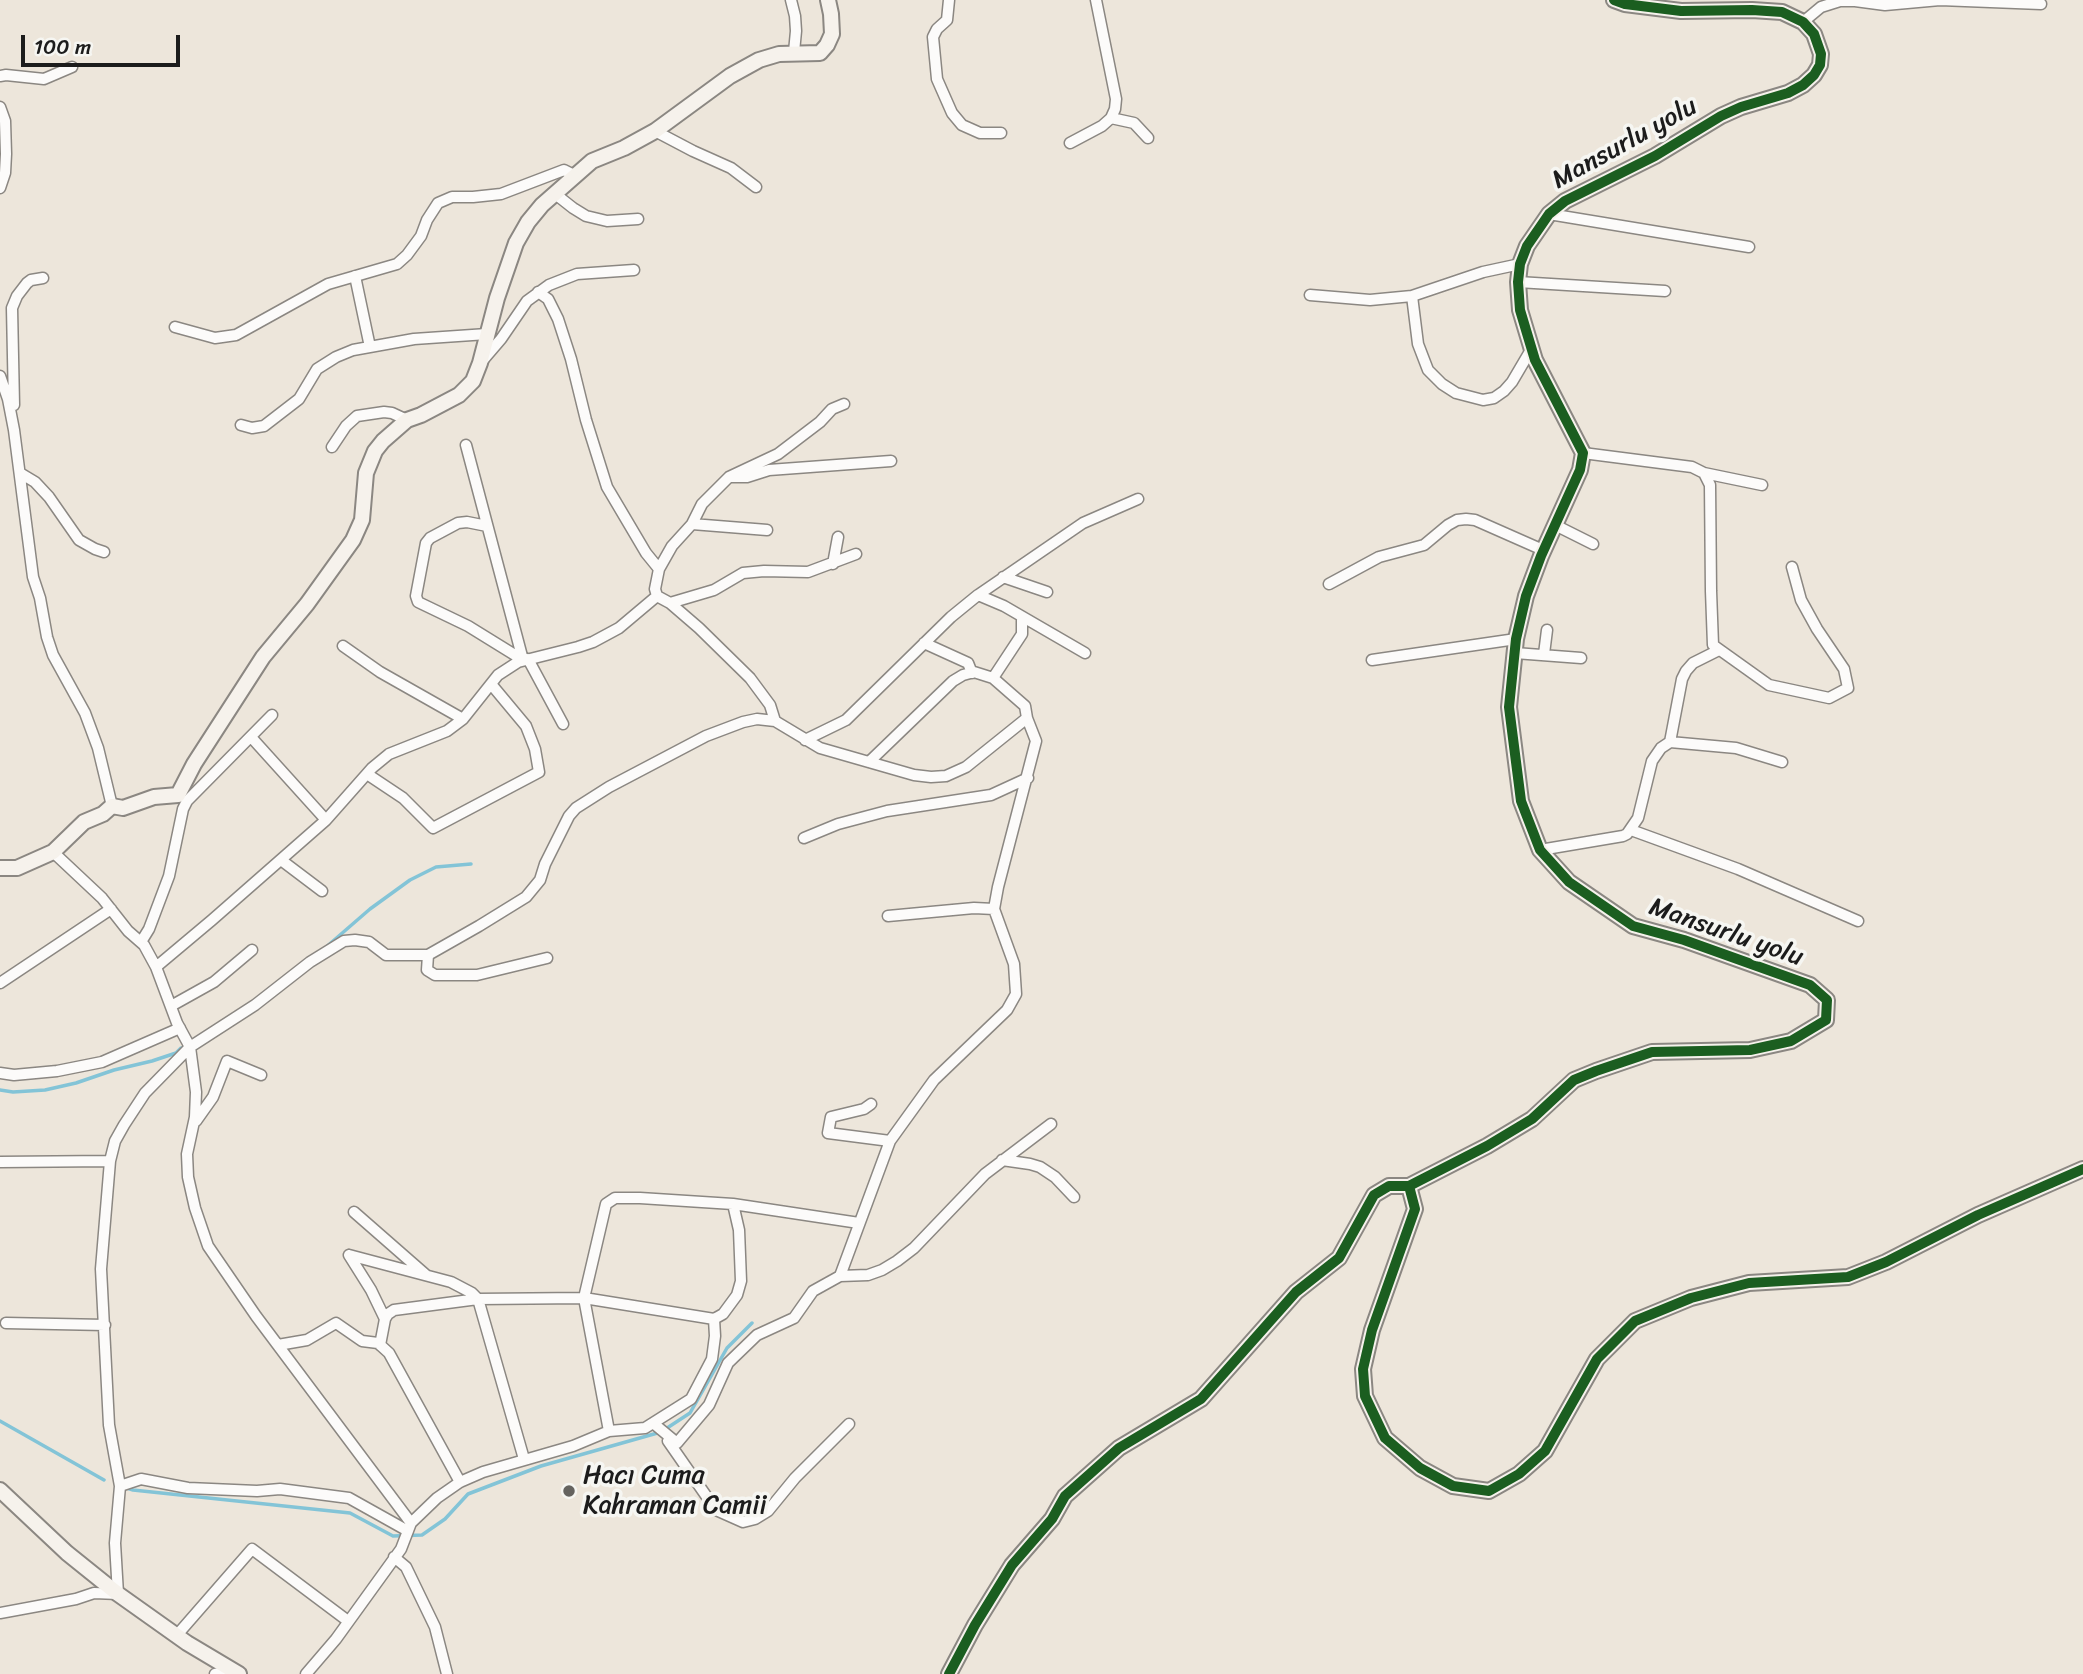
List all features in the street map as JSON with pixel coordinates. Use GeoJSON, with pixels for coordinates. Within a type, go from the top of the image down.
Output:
{"type":"FeatureCollection","features":[{"type":"Feature","properties":{"kind":"street"},"geometry":{"type":"LineString","coordinates":[[791,0],[795,16],[794,52]]}},
{"type":"Feature","properties":{"kind":"street"},"geometry":{"type":"LineString","coordinates":[[141,942],[149,929],[169,876],[183,798],[194,764],[263,657],[307,604],[353,540],[362,520],[369,461],[383,441],[407,420],[459,395],[474,381],[516,243],[528,222],[554,193],[592,161],[655,131],[730,76],[759,60],[779,54],[820,53],[832,34],[828,0]]}},
{"type":"Feature","properties":{"kind":"street"},"geometry":{"type":"LineString","coordinates":[[949,0],[947,19],[933,37],[937,79],[952,113],[962,125],[980,133],[1001,133]]}},
{"type":"Feature","properties":{"kind":"street"},"geometry":{"type":"LineString","coordinates":[[1070,143],[1102,126],[1111,118],[1115,109],[1116,99],[1096,0]]}},
{"type":"Feature","properties":{"kind":"street"},"geometry":{"type":"LineString","coordinates":[[1614,0],[1625,4],[1681,11],[1782,12],[1803,22],[1821,7],[1839,1],[1885,5],[1940,0],[2041,4]]}},
{"type":"Feature","properties":{"kind":"street","name":"Mansurlu yolu"},"geometry":{"type":"LineString","coordinates":[[1409,1186],[1532,1119],[1574,1080],[1652,1052],[1750,1050],[1791,1041],[1826,1020],[1827,1000],[1810,985],[1684,940],[1633,926],[1569,883],[1539,850],[1521,801],[1509,707],[1515,646],[1526,596],[1543,550],[1580,470],[1583,453],[1535,360],[1520,310],[1518,282],[1520,264],[1527,246],[1549,214],[1565,201],[1655,156],[1721,116],[1788,93],[1803,85],[1821,65],[1821,54],[1814,34],[1803,22]]}},
{"type":"Feature","properties":{"kind":"street"},"geometry":{"type":"LineString","coordinates":[[0,76],[44,79],[72,67]]}},
{"type":"Feature","properties":{"kind":"street"},"geometry":{"type":"LineString","coordinates":[[0,107],[5,121],[6,155],[5,173],[0,188]]}},
{"type":"Feature","properties":{"kind":"street"},"geometry":{"type":"LineString","coordinates":[[1111,118],[1134,123],[1148,138]]}},
{"type":"Feature","properties":{"kind":"street"},"geometry":{"type":"LineString","coordinates":[[655,131],[685,148],[731,168],[756,187]]}},
{"type":"Feature","properties":{"kind":"street"},"geometry":{"type":"LineString","coordinates":[[175,327],[215,338],[236,335],[321,288],[397,264],[421,236],[427,220],[438,204],[445,200],[452,197],[501,194],[564,170],[574,175]]}},
{"type":"Feature","properties":{"kind":"street"},"geometry":{"type":"LineString","coordinates":[[554,193],[586,216],[607,221],[638,219]]}},
{"type":"Feature","properties":{"kind":"street"},"geometry":{"type":"LineString","coordinates":[[1549,214],[1749,247]]}},
{"type":"Feature","properties":{"kind":"street"},"geometry":{"type":"LineString","coordinates":[[1310,295],[1370,300],[1412,296],[1483,272],[1520,264]]}},
{"type":"Feature","properties":{"kind":"street"},"geometry":{"type":"LineString","coordinates":[[480,363],[527,301],[549,285],[578,274],[634,270]]}},
{"type":"Feature","properties":{"kind":"street"},"geometry":{"type":"LineString","coordinates":[[355,276],[370,347]]}},
{"type":"Feature","properties":{"kind":"street"},"geometry":{"type":"LineString","coordinates":[[14,430],[12,308],[17,296],[31,280],[43,278]]}},
{"type":"Feature","properties":{"kind":"street"},"geometry":{"type":"LineString","coordinates":[[1518,282],[1665,291]]}},
{"type":"Feature","properties":{"kind":"street"},"geometry":{"type":"LineString","coordinates":[[538,292],[548,299],[558,319],[607,487],[646,553],[659,569]]}},
{"type":"Feature","properties":{"kind":"street"},"geometry":{"type":"LineString","coordinates":[[1412,296],[1418,344],[1428,370],[1456,393],[1483,400],[1494,398],[1512,382],[1532,348]]}},
{"type":"Feature","properties":{"kind":"street"},"geometry":{"type":"LineString","coordinates":[[241,425],[252,428],[264,426],[299,399],[317,369],[353,350],[414,339],[487,334]]}},
{"type":"Feature","properties":{"kind":"street"},"geometry":{"type":"LineString","coordinates":[[0,376],[14,430],[33,577],[47,637],[53,655],[76,693],[94,736],[112,806]]}},
{"type":"Feature","properties":{"kind":"street"},"geometry":{"type":"LineString","coordinates":[[775,721],[770,705],[750,678],[670,603],[657,596],[654,589],[659,569],[672,546],[692,524],[702,504],[729,477],[778,454],[832,410],[844,404]]}},
{"type":"Feature","properties":{"kind":"street"},"geometry":{"type":"LineString","coordinates":[[332,447],[346,426],[357,416],[384,412],[407,420]]}},
{"type":"Feature","properties":{"kind":"street"},"geometry":{"type":"LineString","coordinates":[[466,445],[526,659],[564,724]]}},
{"type":"Feature","properties":{"kind":"street"},"geometry":{"type":"LineString","coordinates":[[1583,453],[1692,467],[1704,473],[1762,485]]}},
{"type":"Feature","properties":{"kind":"street"},"geometry":{"type":"LineString","coordinates":[[729,477],[747,477],[769,470],[891,461]]}},
{"type":"Feature","properties":{"kind":"street"},"geometry":{"type":"LineString","coordinates":[[20,473],[35,482],[49,497],[79,540],[104,552]]}},
{"type":"Feature","properties":{"kind":"street"},"geometry":{"type":"LineString","coordinates":[[1704,473],[1710,485],[1713,645],[1769,685],[1829,698],[1848,688],[1844,669],[1801,600],[1792,567]]}},
{"type":"Feature","properties":{"kind":"street"},"geometry":{"type":"LineString","coordinates":[[805,740],[846,720],[924,643],[978,595],[1083,523],[1138,499]]}},
{"type":"Feature","properties":{"kind":"street"},"geometry":{"type":"LineString","coordinates":[[1329,584],[1378,557],[1424,545],[1457,520],[1475,520],[1543,550]]}},
{"type":"Feature","properties":{"kind":"street"},"geometry":{"type":"LineString","coordinates":[[487,526],[458,523],[430,538],[426,543],[416,596],[418,602],[468,626],[526,659]]}},
{"type":"Feature","properties":{"kind":"street"},"geometry":{"type":"LineString","coordinates":[[692,524],[767,530]]}},
{"type":"Feature","properties":{"kind":"street"},"geometry":{"type":"LineString","coordinates":[[1555,525],[1593,544]]}},
{"type":"Feature","properties":{"kind":"street"},"geometry":{"type":"LineString","coordinates":[[834,564],[838,537]]}},
{"type":"Feature","properties":{"kind":"street"},"geometry":{"type":"LineString","coordinates":[[670,603],[714,590],[743,573],[808,572],[856,554]]}},
{"type":"Feature","properties":{"kind":"street"},"geometry":{"type":"LineString","coordinates":[[1003,578],[1047,592]]}},
{"type":"Feature","properties":{"kind":"street"},"geometry":{"type":"LineString","coordinates":[[978,595],[1004,606],[1085,653]]}},
{"type":"Feature","properties":{"kind":"street"},"geometry":{"type":"LineString","coordinates":[[156,967],[326,820],[367,774],[390,754],[447,731],[463,719],[498,675],[526,659],[593,642],[619,628],[657,596]]}},
{"type":"Feature","properties":{"kind":"street"},"geometry":{"type":"LineString","coordinates":[[993,678],[1022,634],[1022,617]]}},
{"type":"Feature","properties":{"kind":"street"},"geometry":{"type":"LineString","coordinates":[[1544,654],[1547,630]]}},
{"type":"Feature","properties":{"kind":"street"},"geometry":{"type":"LineString","coordinates":[[924,643],[968,663],[972,673]]}},
{"type":"Feature","properties":{"kind":"street"},"geometry":{"type":"LineString","coordinates":[[343,646],[380,672],[463,719]]}},
{"type":"Feature","properties":{"kind":"street"},"geometry":{"type":"LineString","coordinates":[[1372,660],[1515,646],[1544,654],[1581,658]]}},
{"type":"Feature","properties":{"kind":"street"},"geometry":{"type":"LineString","coordinates":[[1670,742],[1686,671],[1693,663],[1719,650]]}},
{"type":"Feature","properties":{"kind":"street"},"geometry":{"type":"LineString","coordinates":[[840,1276],[890,1141],[934,1080],[1007,1010],[1016,994],[1014,964],[994,909],[1036,741],[1025,706],[993,678],[972,673],[953,681],[869,762]]}},
{"type":"Feature","properties":{"kind":"street"},"geometry":{"type":"LineString","coordinates":[[367,774],[403,798],[433,828],[539,772],[535,749],[526,726],[491,684]]}},
{"type":"Feature","properties":{"kind":"street"},"geometry":{"type":"LineString","coordinates":[[112,806],[123,808],[154,797],[183,798],[272,715]]}},
{"type":"Feature","properties":{"kind":"street"},"geometry":{"type":"LineString","coordinates":[[118,1594],[115,1543],[120,1486],[109,1425],[101,1269],[110,1161],[115,1141],[145,1093],[190,1047],[344,941],[369,943],[386,955],[428,955],[480,926],[526,897],[540,880],[569,816],[576,808],[706,736],[743,722],[757,719],[775,721],[820,748],[914,775],[946,776],[966,767],[1027,718]]}},
{"type":"Feature","properties":{"kind":"street"},"geometry":{"type":"LineString","coordinates":[[251,737],[326,820]]}},
{"type":"Feature","properties":{"kind":"street"},"geometry":{"type":"LineString","coordinates":[[1539,850],[1623,836],[1631,830],[1638,818],[1652,761],[1661,748],[1670,742],[1736,748],[1782,762]]}},
{"type":"Feature","properties":{"kind":"street"},"geometry":{"type":"LineString","coordinates":[[804,838],[838,824],[887,811],[991,795],[1028,778]]}},
{"type":"Feature","properties":{"kind":"street"},"geometry":{"type":"LineString","coordinates":[[1,864],[17,868],[53,852],[84,822],[103,814],[112,806]]}},
{"type":"Feature","properties":{"kind":"street"},"geometry":{"type":"LineString","coordinates":[[1631,830],[1738,869],[1858,921]]}},
{"type":"Feature","properties":{"kind":"street"},"geometry":{"type":"LineString","coordinates":[[53,852],[102,898],[128,931],[141,942],[156,967],[190,1047],[196,1092],[194,1124],[187,1154],[188,1177],[208,1246],[408,1531]]}},
{"type":"Feature","properties":{"kind":"street"},"geometry":{"type":"LineString","coordinates":[[281,860],[322,891]]}},
{"type":"Feature","properties":{"kind":"street"},"geometry":{"type":"LineString","coordinates":[[888,916],[974,908],[994,909]]}},
{"type":"Feature","properties":{"kind":"street"},"geometry":{"type":"LineString","coordinates":[[0,983],[111,909]]}},
{"type":"Feature","properties":{"kind":"street"},"geometry":{"type":"LineString","coordinates":[[171,1006],[214,982],[252,950]]}},
{"type":"Feature","properties":{"kind":"street"},"geometry":{"type":"LineString","coordinates":[[428,955],[427,970],[435,975],[477,975],[547,958]]}},
{"type":"Feature","properties":{"kind":"street"},"geometry":{"type":"LineString","coordinates":[[0,1073],[14,1075],[57,1071],[102,1062],[180,1028]]}},
{"type":"Feature","properties":{"kind":"street"},"geometry":{"type":"LineString","coordinates":[[194,1124],[213,1097],[227,1061],[261,1075]]}},
{"type":"Feature","properties":{"kind":"street"},"geometry":{"type":"LineString","coordinates":[[871,1104],[864,1109],[831,1117],[828,1133],[890,1141]]}},
{"type":"Feature","properties":{"kind":"street"},"geometry":{"type":"LineString","coordinates":[[653,1423],[677,1443],[709,1405],[728,1363],[757,1335],[794,1318],[813,1291],[840,1276],[868,1275],[897,1261],[914,1248],[985,1174],[1051,1124]]}},
{"type":"Feature","properties":{"kind":"street"},"geometry":{"type":"LineString","coordinates":[[1002,1160],[1040,1167],[1055,1177],[1074,1196]]}},
{"type":"Feature","properties":{"kind":"street"},"geometry":{"type":"LineString","coordinates":[[0,1163],[110,1161]]}},
{"type":"Feature","properties":{"kind":"street"},"geometry":{"type":"LineString","coordinates":[[949,1674],[975,1625],[1012,1566],[1052,1519],[1065,1496],[1119,1448],[1201,1399],[1296,1292],[1339,1258],[1374,1195],[1389,1186],[1409,1186],[1415,1209],[1372,1330],[1363,1369],[1365,1396],[1385,1438],[1420,1468],[1453,1486],[1489,1491],[1519,1474],[1545,1451],[1597,1359],[1635,1321],[1691,1298],[1749,1283],[1848,1277],[1886,1262],[1978,1215],[2083,1169]]}},
{"type":"Feature","properties":{"kind":"street"},"geometry":{"type":"LineString","coordinates":[[609,1431],[584,1298],[603,1210],[610,1200],[640,1198],[733,1205],[859,1223]]}},
{"type":"Feature","properties":{"kind":"street"},"geometry":{"type":"LineString","coordinates":[[380,1345],[385,1320],[394,1310],[478,1299],[584,1298],[714,1319],[723,1314],[737,1296],[740,1281],[739,1230],[733,1205]]}},
{"type":"Feature","properties":{"kind":"street"},"geometry":{"type":"LineString","coordinates":[[354,1212],[426,1275]]}},
{"type":"Feature","properties":{"kind":"street"},"geometry":{"type":"LineString","coordinates":[[385,1320],[371,1290],[349,1255],[451,1282],[472,1293],[478,1299],[524,1459]]}},
{"type":"Feature","properties":{"kind":"street"},"geometry":{"type":"LineString","coordinates":[[306,1674],[401,1549],[408,1531],[437,1498],[460,1482],[483,1472],[573,1446],[609,1431],[645,1428],[691,1399],[712,1359],[714,1319]]}},
{"type":"Feature","properties":{"kind":"street"},"geometry":{"type":"LineString","coordinates":[[278,1345],[307,1340],[336,1322],[362,1341],[378,1343],[389,1353],[460,1482]]}},
{"type":"Feature","properties":{"kind":"street"},"geometry":{"type":"LineString","coordinates":[[6,1323],[105,1325]]}},
{"type":"Feature","properties":{"kind":"street"},"geometry":{"type":"LineString","coordinates":[[662,1432],[716,1510],[743,1522],[768,1511],[795,1478],[849,1424]]}},
{"type":"Feature","properties":{"kind":"street"},"geometry":{"type":"LineString","coordinates":[[120,1486],[141,1479],[188,1488],[257,1491],[280,1489],[349,1498],[408,1531]]}},
{"type":"Feature","properties":{"kind":"street"},"geometry":{"type":"LineString","coordinates":[[0,1490],[67,1553],[118,1594],[236,1672]]}},
{"type":"Feature","properties":{"kind":"street"},"geometry":{"type":"LineString","coordinates":[[177,1635],[252,1549],[348,1622]]}},
{"type":"Feature","properties":{"kind":"street"},"geometry":{"type":"LineString","coordinates":[[394,1557],[406,1567],[435,1628],[447,1674]]}},
{"type":"Feature","properties":{"kind":"street"},"geometry":{"type":"LineString","coordinates":[[0,1613],[76,1599],[94,1593],[118,1594]]}},
{"type":"Feature","properties":{"kind":"street"},"geometry":{"type":"LineString","coordinates":[[215,1674],[236,1672]]}},
{"type":"Feature","properties":{"kind":"waterway"},"geometry":{"type":"LineString","coordinates":[[325,948],[370,909],[410,880],[436,867],[471,864]]}},
{"type":"Feature","properties":{"kind":"waterway"},"geometry":{"type":"LineString","coordinates":[[0,1090],[45,1090],[76,1083],[152,1061],[176,1053],[181,1048]]}},
{"type":"Feature","properties":{"kind":"waterway"},"geometry":{"type":"LineString","coordinates":[[124,1487],[350,1513],[393,1536],[422,1535],[445,1519],[468,1494],[541,1466],[661,1432],[690,1413],[727,1348],[752,1323]]}},
{"type":"Feature","properties":{"kind":"waterway"},"geometry":{"type":"LineString","coordinates":[[0,1421],[104,1480]]}},
{"type":"Feature","properties":{"kind":"cycle path"},"geometry":{"type":"LineString","coordinates":[[1409,1186],[1487,1146],[1532,1119],[1574,1080],[1596,1071],[1652,1052],[1750,1050],[1791,1041],[1826,1020],[1827,1000],[1810,985],[1684,940],[1633,926],[1569,882],[1540,850],[1521,801],[1509,707],[1516,639],[1526,596],[1580,470],[1583,453],[1535,360],[1520,310],[1518,282],[1520,264],[1527,246],[1549,214],[1565,201],[1655,156],[1721,116],[1788,93],[1803,85],[1820,65],[1821,54],[1814,34],[1803,22],[1782,12],[1681,11],[1625,4],[1614,0]]}},
{"type":"Feature","properties":{"kind":"cycle path"},"geometry":{"type":"LineString","coordinates":[[949,1674],[1012,1565],[1052,1519],[1065,1496],[1119,1448],[1201,1399],[1296,1292],[1339,1258],[1374,1195],[1389,1186],[1409,1186],[1415,1209],[1372,1330],[1363,1369],[1365,1396],[1385,1438],[1420,1468],[1453,1486],[1489,1491],[1519,1474],[1545,1451],[1597,1359],[1635,1321],[1691,1298],[1749,1283],[1848,1277],[1886,1262],[1978,1215],[2083,1169]]}},
{"type":"Feature","properties":{"kind":"place","name":"Hacı Cuma Kahraman Camii"},"geometry":{"type":"Point","coordinates":[569,1491]}}]}
